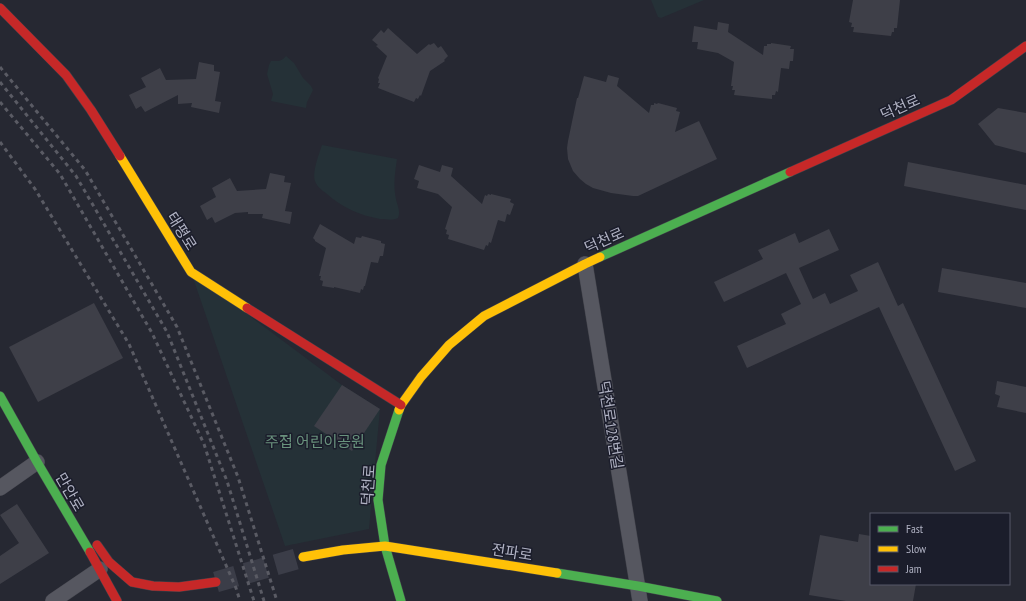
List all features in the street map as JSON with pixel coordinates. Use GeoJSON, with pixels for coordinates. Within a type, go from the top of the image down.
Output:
{"type":"FeatureCollection","features":[{"type":"Feature","properties":{"kind":"street","name":"태평로"},"geometry":{"type":"LineString","coordinates":[[0,8],[66,75],[90,110],[191,272],[401,405]]}},
{"type":"Feature","properties":{"kind":"street","name":"덕천로"},"geometry":{"type":"LineString","coordinates":[[401,601],[385,546],[378,500],[381,465],[401,405],[421,377],[449,345],[484,316],[585,264],[951,100],[1026,46]]}},
{"type":"Feature","properties":{"kind":"street","name":"덕천로128번길"},"geometry":{"type":"LineString","coordinates":[[585,264],[639,594]]}},
{"type":"Feature","properties":{"kind":"street","name":"만안로"},"geometry":{"type":"LineString","coordinates":[[0,396],[117,601]]}},
{"type":"Feature","properties":{"kind":"street"},"geometry":{"type":"LineString","coordinates":[[0,488],[37,462]]}},
{"type":"Feature","properties":{"kind":"street"},"geometry":{"type":"LineString","coordinates":[[70,519],[88,533],[109,562],[132,582],[153,586],[179,587],[216,582],[201,593]]}},
{"type":"Feature","properties":{"kind":"street","name":"전파로"},"geometry":{"type":"LineString","coordinates":[[303,557],[342,550],[385,546],[639,594],[717,601]]}},
{"type":"Feature","properties":{"kind":"street"},"geometry":{"type":"LineString","coordinates":[[53,601],[100,569]]}},
{"type":"Feature","properties":{"kind":"green space"},"geometry":{"type":"Polygon","coordinates":[[[651,0],[704,0],[661,18],[658,17],[651,0]]]}},
{"type":"Feature","properties":{"kind":"green space"},"geometry":{"type":"Polygon","coordinates":[[[286,56],[294,63],[303,78],[313,90],[307,102],[306,108],[271,101],[273,94],[267,74],[269,65],[271,61],[281,60],[286,56]]]}},
{"type":"Feature","properties":{"kind":"green space"},"geometry":{"type":"Polygon","coordinates":[[[322,145],[397,159],[394,184],[396,201],[399,210],[398,218],[392,220],[380,219],[358,213],[345,207],[320,188],[315,181],[314,173],[322,145]]]}},
{"type":"Feature","properties":{"kind":"green space","name":"주접 어린이공원"},"geometry":{"type":"Polygon","coordinates":[[[191,272],[342,385],[380,409],[369,529],[285,546],[191,272]]]}},
{"type":"Feature","properties":{"kind":"building"},"geometry":{"type":"Polygon","coordinates":[[[853,0],[900,0],[897,28],[894,28],[894,32],[892,32],[891,36],[853,32],[854,27],[851,27],[852,23],[849,22],[853,0]]]}},
{"type":"Feature","properties":{"kind":"building"},"geometry":{"type":"Polygon","coordinates":[[[718,22],[729,24],[728,32],[763,55],[764,46],[771,43],[791,46],[790,49],[794,49],[793,61],[790,61],[789,69],[781,68],[778,92],[776,91],[775,95],[772,95],[772,99],[734,95],[735,90],[732,90],[733,86],[731,86],[734,62],[718,53],[697,49],[698,42],[692,42],[694,26],[717,30],[718,22]]]}},
{"type":"Feature","properties":{"kind":"building"},"geometry":{"type":"Polygon","coordinates":[[[388,28],[417,54],[429,44],[434,43],[438,48],[441,46],[448,56],[444,60],[445,61],[430,71],[421,96],[420,95],[418,99],[416,98],[414,102],[378,88],[380,83],[378,83],[378,78],[387,56],[372,40],[381,30],[384,33],[388,28]]]}},
{"type":"Feature","properties":{"kind":"building"},"geometry":{"type":"Polygon","coordinates":[[[199,62],[214,65],[214,71],[220,72],[215,101],[221,102],[219,113],[191,107],[192,103],[178,104],[178,95],[145,112],[141,106],[136,109],[129,95],[146,87],[141,78],[160,68],[166,80],[196,79],[199,62]]]}},
{"type":"Feature","properties":{"kind":"building"},"geometry":{"type":"Polygon","coordinates":[[[608,75],[619,78],[617,86],[649,113],[651,105],[654,105],[654,103],[677,108],[676,111],[680,112],[675,132],[699,121],[717,159],[638,196],[611,193],[593,188],[586,184],[573,171],[568,159],[568,141],[577,98],[584,76],[606,82],[608,75]]]}},
{"type":"Feature","properties":{"kind":"building"},"geometry":{"type":"Polygon","coordinates":[[[998,108],[1026,113],[1026,153],[995,145],[978,124],[998,108]]]}},
{"type":"Feature","properties":{"kind":"building"},"geometry":{"type":"Polygon","coordinates":[[[908,162],[1026,185],[1026,210],[904,186],[908,162]]]}},
{"type":"Feature","properties":{"kind":"building"},"geometry":{"type":"Polygon","coordinates":[[[419,165],[440,172],[442,165],[453,168],[451,176],[482,204],[485,195],[487,196],[488,194],[511,199],[510,202],[514,204],[510,215],[507,214],[505,222],[498,220],[491,243],[489,242],[488,246],[486,245],[484,250],[448,239],[449,235],[446,234],[447,230],[445,229],[452,207],[438,194],[417,188],[419,181],[414,179],[419,165]]]}},
{"type":"Feature","properties":{"kind":"building"},"geometry":{"type":"Polygon","coordinates":[[[270,173],[285,176],[284,182],[291,183],[285,211],[292,212],[290,224],[262,218],[263,214],[248,214],[248,212],[235,213],[215,223],[212,217],[207,220],[200,206],[216,197],[212,188],[230,178],[237,191],[266,189],[270,173]]]}},
{"type":"Feature","properties":{"kind":"building"},"geometry":{"type":"Polygon","coordinates":[[[320,224],[354,244],[356,237],[361,238],[362,236],[381,241],[381,243],[385,244],[383,256],[380,256],[378,263],[371,262],[365,286],[363,290],[361,289],[360,293],[322,286],[323,281],[320,280],[321,276],[319,276],[326,248],[313,238],[320,224]]]}},
{"type":"Feature","properties":{"kind":"building"},"geometry":{"type":"Polygon","coordinates":[[[829,229],[839,250],[799,268],[813,299],[825,293],[830,304],[858,291],[850,275],[878,262],[898,306],[903,303],[976,461],[955,471],[879,307],[747,368],[737,346],[786,324],[781,314],[801,304],[786,273],[724,302],[714,282],[763,259],[758,250],[795,233],[799,243],[829,229]]]}},
{"type":"Feature","properties":{"kind":"building"},"geometry":{"type":"Polygon","coordinates":[[[942,268],[1026,283],[1026,308],[938,292],[942,268]]]}},
{"type":"Feature","properties":{"kind":"building"},"geometry":{"type":"Polygon","coordinates":[[[94,303],[123,358],[38,402],[9,347],[94,303]]]}},
{"type":"Feature","properties":{"kind":"building"},"geometry":{"type":"Polygon","coordinates":[[[997,381],[1026,387],[1026,413],[997,407],[1000,396],[995,394],[997,381]]]}},
{"type":"Feature","properties":{"kind":"building"},"geometry":{"type":"Polygon","coordinates":[[[342,385],[380,409],[352,451],[314,426],[342,385]]]}},
{"type":"Feature","properties":{"kind":"building"},"geometry":{"type":"Polygon","coordinates":[[[17,504],[49,553],[0,584],[0,556],[19,543],[0,515],[17,504]]]}},
{"type":"Feature","properties":{"kind":"building"},"geometry":{"type":"Polygon","coordinates":[[[859,534],[870,536],[870,585],[916,585],[913,601],[846,601],[809,595],[820,535],[858,542],[859,534]]]}},
{"type":"Feature","properties":{"kind":"tunnel"},"geometry":{"type":"LineString","coordinates":[[216,582],[303,557]]}},
{"type":"Feature","properties":{"kind":"railway"},"geometry":{"type":"LineString","coordinates":[[0,67],[85,170],[177,327],[238,477],[277,601]]}},
{"type":"Feature","properties":{"kind":"railway"},"geometry":{"type":"LineString","coordinates":[[0,82],[76,176],[167,332],[227,481],[264,601]]}},
{"type":"Feature","properties":{"kind":"railway"},"geometry":{"type":"LineString","coordinates":[[0,102],[60,174],[152,333],[204,444],[254,601]]}},
{"type":"Feature","properties":{"kind":"railway"},"geometry":{"type":"LineString","coordinates":[[0,142],[35,189],[129,344],[236,588],[240,601]]}},
{"type":"Feature","properties":{"kind":"traffic: fast"},"geometry":{"type":"LineString","coordinates":[[600,257],[790,172]]}},
{"type":"Feature","properties":{"kind":"traffic: fast"},"geometry":{"type":"LineString","coordinates":[[0,396],[90,552]]}},
{"type":"Feature","properties":{"kind":"traffic: fast"},"geometry":{"type":"LineString","coordinates":[[399,410],[381,465],[378,500],[385,546],[401,601]]}},
{"type":"Feature","properties":{"kind":"traffic: fast"},"geometry":{"type":"LineString","coordinates":[[557,573],[717,601]]}},
{"type":"Feature","properties":{"kind":"traffic: slow"},"geometry":{"type":"LineString","coordinates":[[120,156],[191,272],[247,308]]}},
{"type":"Feature","properties":{"kind":"traffic: slow"},"geometry":{"type":"LineString","coordinates":[[399,410],[421,377],[449,345],[484,316],[600,257]]}},
{"type":"Feature","properties":{"kind":"traffic: slow"},"geometry":{"type":"LineString","coordinates":[[303,557],[343,550],[385,546],[557,573]]}},
{"type":"Feature","properties":{"kind":"traffic: jam"},"geometry":{"type":"LineString","coordinates":[[0,8],[66,75],[91,110],[120,156]]}},
{"type":"Feature","properties":{"kind":"traffic: jam"},"geometry":{"type":"LineString","coordinates":[[790,172],[951,100],[1026,46]]}},
{"type":"Feature","properties":{"kind":"traffic: jam"},"geometry":{"type":"LineString","coordinates":[[247,308],[401,405]]}},
{"type":"Feature","properties":{"kind":"traffic: jam"},"geometry":{"type":"LineString","coordinates":[[97,545],[109,562],[132,582],[153,586],[179,587],[216,582]]}},
{"type":"Feature","properties":{"kind":"traffic: jam"},"geometry":{"type":"LineString","coordinates":[[90,552],[117,601]]}}]}
